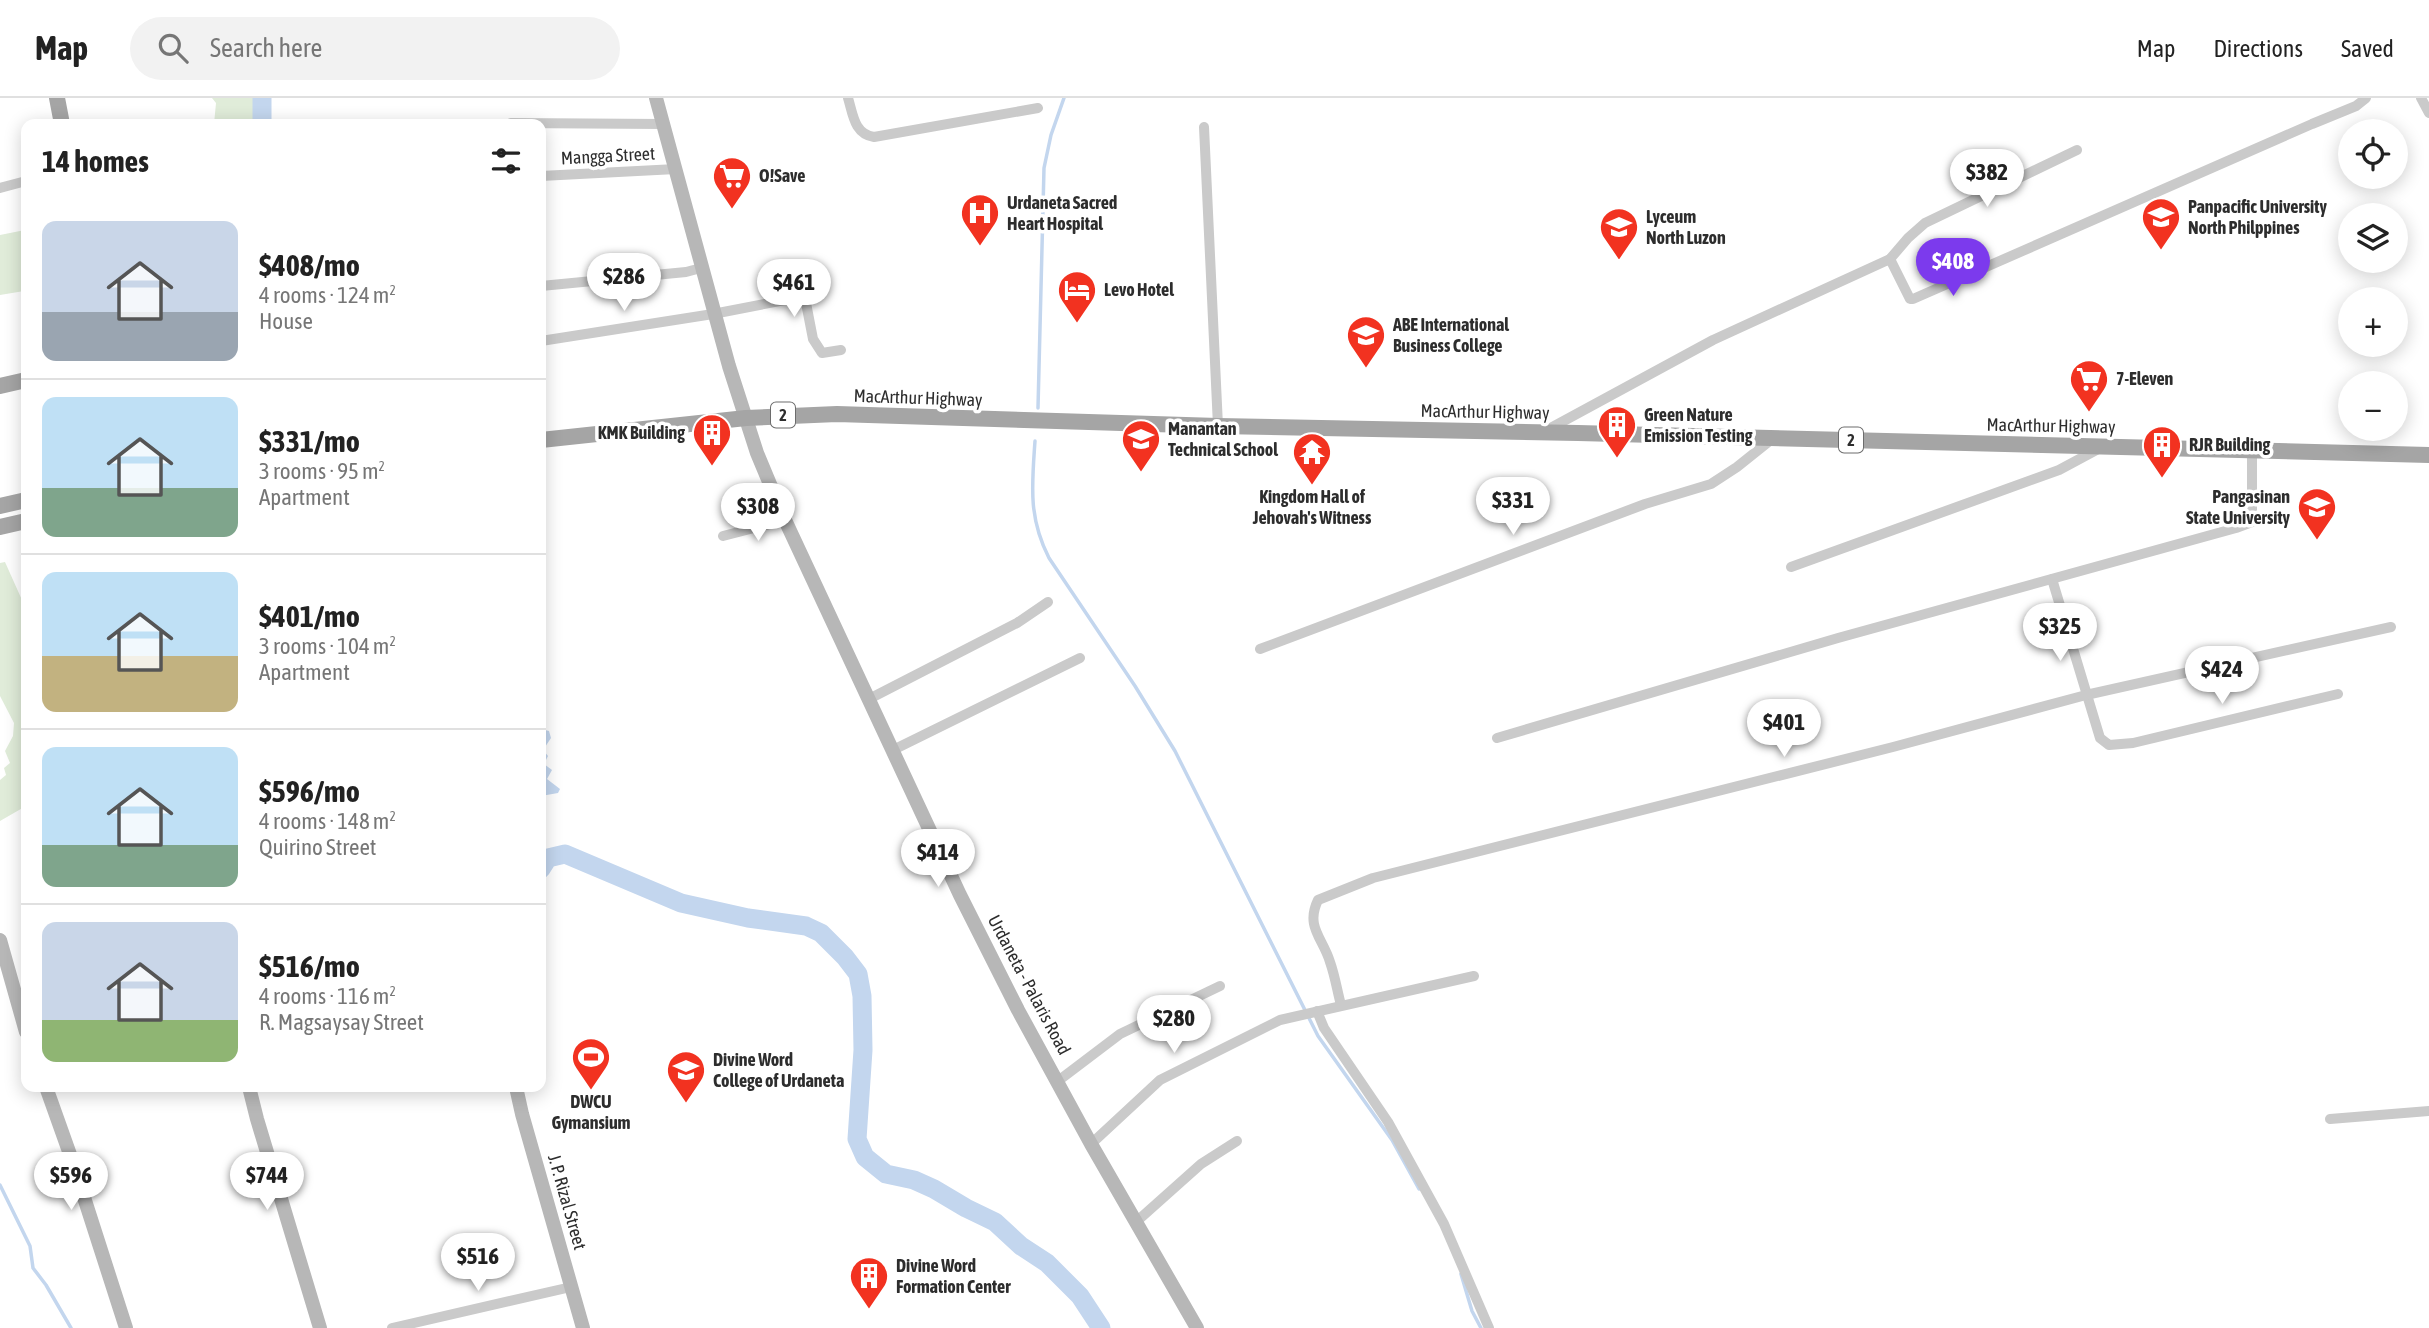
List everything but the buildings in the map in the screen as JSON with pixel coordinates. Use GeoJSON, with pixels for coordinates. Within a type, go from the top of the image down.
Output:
{"type":"FeatureCollection","features":[{"type":"Feature","properties":{"kind":"main road"},"geometry":{"type":"LineString","coordinates":[[57,98],[61,119]]}},
{"type":"Feature","properties":{"kind":"main road","name":"Urdaneta - Palaris Road"},"geometry":{"type":"LineString","coordinates":[[656,98],[713,314],[746,418],[785,520],[960,895],[1018,1010],[1091,1144],[1197,1328]]}},
{"type":"Feature","properties":{"kind":"main road"},"geometry":{"type":"LineString","coordinates":[[0,386],[21,381]]}},
{"type":"Feature","properties":{"kind":"main road","name":"MacArthur Highway"},"geometry":{"type":"LineString","coordinates":[[546,439],[746,418],[837,414],[1218,426],[2429,455]]}},
{"type":"Feature","properties":{"kind":"main road"},"geometry":{"type":"LineString","coordinates":[[0,506],[21,501]]}},
{"type":"Feature","properties":{"kind":"main road"},"geometry":{"type":"LineString","coordinates":[[0,527],[21,523]]}},
{"type":"Feature","properties":{"kind":"main road"},"geometry":{"type":"LineString","coordinates":[[0,940],[21,1014]]}},
{"type":"Feature","properties":{"kind":"main road"},"geometry":{"type":"LineString","coordinates":[[48,1092],[126,1328]]}},
{"type":"Feature","properties":{"kind":"main road"},"geometry":{"type":"LineString","coordinates":[[250,1092],[320,1328]]}},
{"type":"Feature","properties":{"kind":"main road","name":"J. P. Rizal Street"},"geometry":{"type":"LineString","coordinates":[[517,1092],[583,1328]]}},
{"type":"Feature","properties":{"kind":"street"},"geometry":{"type":"LineString","coordinates":[[848,98],[859,129],[866,136],[874,137],[1038,108]]}},
{"type":"Feature","properties":{"kind":"street"},"geometry":{"type":"LineString","coordinates":[[1890,259],[1910,299],[1913,299],[2356,106],[2366,98]]}},
{"type":"Feature","properties":{"kind":"street"},"geometry":{"type":"LineString","coordinates":[[2421,98],[2429,113]]}},
{"type":"Feature","properties":{"kind":"street"},"geometry":{"type":"LineString","coordinates":[[546,123],[663,124]]}},
{"type":"Feature","properties":{"kind":"street"},"geometry":{"type":"LineString","coordinates":[[1204,127],[1218,426]]}},
{"type":"Feature","properties":{"kind":"street"},"geometry":{"type":"LineString","coordinates":[[1544,432],[1713,340],[1890,259],[1925,223],[2077,150]]}},
{"type":"Feature","properties":{"kind":"street","name":"Mangga Street"},"geometry":{"type":"LineString","coordinates":[[546,176],[676,169]]}},
{"type":"Feature","properties":{"kind":"street"},"geometry":{"type":"LineString","coordinates":[[0,188],[21,182]]}},
{"type":"Feature","properties":{"kind":"street"},"geometry":{"type":"LineString","coordinates":[[546,286],[685,272],[701,268]]}},
{"type":"Feature","properties":{"kind":"street"},"geometry":{"type":"LineString","coordinates":[[546,340],[800,299],[806,303],[816,347],[822,352],[841,350]]}},
{"type":"Feature","properties":{"kind":"street"},"geometry":{"type":"LineString","coordinates":[[1261,649],[1645,504],[1711,484],[1772,439]]}},
{"type":"Feature","properties":{"kind":"street"},"geometry":{"type":"LineString","coordinates":[[1791,567],[2059,470],[2104,446]]}},
{"type":"Feature","properties":{"kind":"street"},"geometry":{"type":"LineString","coordinates":[[1497,738],[2252,522],[2252,450]]}},
{"type":"Feature","properties":{"kind":"street"},"geometry":{"type":"LineString","coordinates":[[723,536],[785,520]]}},
{"type":"Feature","properties":{"kind":"street"},"geometry":{"type":"LineString","coordinates":[[2052,579],[2100,738],[2109,745],[2116,746],[2338,694]]}},
{"type":"Feature","properties":{"kind":"street"},"geometry":{"type":"LineString","coordinates":[[869,699],[1017,624],[1048,602]]}},
{"type":"Feature","properties":{"kind":"street"},"geometry":{"type":"LineString","coordinates":[[1341,1005],[1330,959],[1315,932],[1312,913],[1318,900],[1373,878],[1893,747],[2086,695],[2391,626]]}},
{"type":"Feature","properties":{"kind":"street"},"geometry":{"type":"LineString","coordinates":[[893,750],[1080,658]]}},
{"type":"Feature","properties":{"kind":"street"},"geometry":{"type":"LineString","coordinates":[[1091,1144],[1160,1080],[1290,1017],[1474,976]]}},
{"type":"Feature","properties":{"kind":"street"},"geometry":{"type":"LineString","coordinates":[[1058,1081],[1120,1034],[1220,986]]}},
{"type":"Feature","properties":{"kind":"street"},"geometry":{"type":"LineString","coordinates":[[1314,1012],[1388,1122],[1444,1224],[1489,1328]]}},
{"type":"Feature","properties":{"kind":"street"},"geometry":{"type":"LineString","coordinates":[[2330,1119],[2429,1111]]}},
{"type":"Feature","properties":{"kind":"street"},"geometry":{"type":"LineString","coordinates":[[1136,1223],[1201,1164],[1237,1141]]}},
{"type":"Feature","properties":{"kind":"street"},"geometry":{"type":"LineString","coordinates":[[392,1328],[571,1287]]}},
{"type":"Feature","properties":{"kind":"green space"},"geometry":{"type":"Polygon","coordinates":[[[212,98],[259,98],[257,119],[214,119],[216,103],[212,98]]]}},
{"type":"Feature","properties":{"kind":"green space"},"geometry":{"type":"Polygon","coordinates":[[[21,231],[21,292],[0,295],[0,235],[21,231]]]}},
{"type":"Feature","properties":{"kind":"green space"},"geometry":{"type":"Polygon","coordinates":[[[5,562],[21,598],[21,809],[0,821],[0,780],[6,775],[4,768],[10,763],[5,751],[13,736],[14,723],[0,696],[0,563],[5,562]]]}},
{"type":"Feature","properties":{"kind":"water"},"geometry":{"type":"Polygon","coordinates":[[[546,730],[549,731],[551,738],[546,746],[546,730]]]}},
{"type":"Feature","properties":{"kind":"water"},"geometry":{"type":"Polygon","coordinates":[[[546,766],[552,770],[547,779],[560,789],[558,793],[546,795],[546,766]]]}},
{"type":"Feature","properties":{"kind":"waterway"},"geometry":{"type":"LineString","coordinates":[[262,98],[262,119]]}},
{"type":"Feature","properties":{"kind":"waterway"},"geometry":{"type":"LineString","coordinates":[[1038,408],[1044,168],[1051,135],[1064,98]]}},
{"type":"Feature","properties":{"kind":"waterway"},"geometry":{"type":"LineString","coordinates":[[1035,441],[1033,501],[1038,529],[1049,558],[1175,751],[1318,1036],[1392,1140],[1419,1189]]}},
{"type":"Feature","properties":{"kind":"waterway"},"geometry":{"type":"LineString","coordinates":[[546,861],[548,858],[565,854],[681,903],[748,918],[806,926],[821,933],[858,974],[862,996],[863,1050],[857,1139],[865,1157],[886,1174],[914,1180],[995,1222],[1021,1246],[1047,1263],[1080,1296],[1101,1328]]}},
{"type":"Feature","properties":{"kind":"waterway"},"geometry":{"type":"LineString","coordinates":[[0,1185],[30,1246],[33,1268],[71,1328]]}},
{"type":"Feature","properties":{"kind":"waterway"},"geometry":{"type":"LineString","coordinates":[[1461,1274],[1472,1311],[1481,1328]]}},
{"type":"Feature","properties":{"kind":"place","name":"O!Save"},"geometry":{"type":"Point","coordinates":[732,210]}},
{"type":"Feature","properties":{"kind":"place","name":"Urdaneta Sacred Heart Hospital"},"geometry":{"type":"Point","coordinates":[980,247]}},
{"type":"Feature","properties":{"kind":"place","name":"Panpacific University North Philppines"},"geometry":{"type":"Point","coordinates":[2161,251]}},
{"type":"Feature","properties":{"kind":"place","name":"Lyceum North Luzon"},"geometry":{"type":"Point","coordinates":[1619,261]}},
{"type":"Feature","properties":{"kind":"place","name":"Levo Hotel"},"geometry":{"type":"Point","coordinates":[1077,324]}},
{"type":"Feature","properties":{"kind":"place","name":"ABE International Business College"},"geometry":{"type":"Point","coordinates":[1366,369]}},
{"type":"Feature","properties":{"kind":"place","name":"7-Eleven"},"geometry":{"type":"Point","coordinates":[2089,413]}},
{"type":"Feature","properties":{"kind":"place","name":"Green Nature Emission Testing"},"geometry":{"type":"Point","coordinates":[1617,459]}},
{"type":"Feature","properties":{"kind":"place","name":"KMK Building"},"geometry":{"type":"Point","coordinates":[712,467]}},
{"type":"Feature","properties":{"kind":"place","name":"Manantan Technical School"},"geometry":{"type":"Point","coordinates":[1141,473]}},
{"type":"Feature","properties":{"kind":"place","name":"RJR Building"},"geometry":{"type":"Point","coordinates":[2162,479]}},
{"type":"Feature","properties":{"kind":"place","name":"Kingdom Hall of Jehovah's Witness"},"geometry":{"type":"Point","coordinates":[1312,486]}},
{"type":"Feature","properties":{"kind":"place","name":"Pangasinan State University"},"geometry":{"type":"Point","coordinates":[2317,541]}},
{"type":"Feature","properties":{"kind":"place","name":"DWCU Gymansium"},"geometry":{"type":"Point","coordinates":[591,1091]}},
{"type":"Feature","properties":{"kind":"place","name":"Divine Word College of Urdaneta"},"geometry":{"type":"Point","coordinates":[686,1104]}},
{"type":"Feature","properties":{"kind":"place","name":"Divine Word Formation Center"},"geometry":{"type":"Point","coordinates":[869,1310]}}]}
